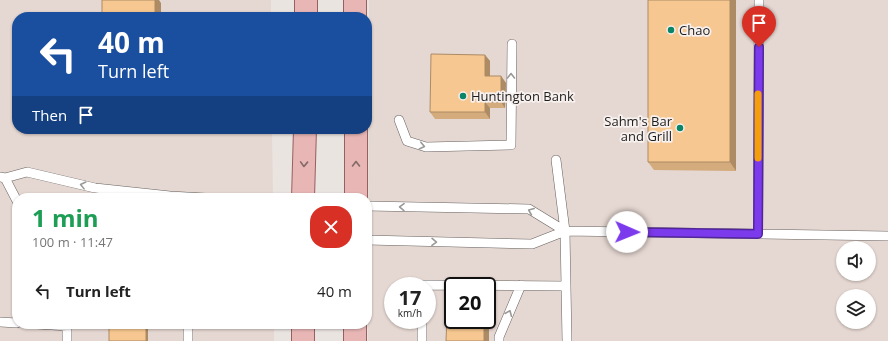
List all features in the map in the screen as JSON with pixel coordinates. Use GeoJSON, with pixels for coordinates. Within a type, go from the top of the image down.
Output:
{"type":"FeatureCollection","features":[{"type":"Feature","properties":{"kind":"main road"},"geometry":{"type":"LineString","coordinates":[[306,0],[306,12]]}},
{"type":"Feature","properties":{"kind":"main road"},"geometry":{"type":"LineString","coordinates":[[355,0],[355,12]]}},
{"type":"Feature","properties":{"kind":"main road"},"geometry":{"type":"LineString","coordinates":[[303,193],[305,134]]}},
{"type":"Feature","properties":{"kind":"main road"},"geometry":{"type":"LineString","coordinates":[[356,134],[356,193]]}},
{"type":"Feature","properties":{"kind":"main road"},"geometry":{"type":"LineString","coordinates":[[303,329],[303,341]]}},
{"type":"Feature","properties":{"kind":"main road"},"geometry":{"type":"LineString","coordinates":[[355,329],[355,341]]}},
{"type":"Feature","properties":{"kind":"lane"},"geometry":{"type":"LineString","coordinates":[[758,234],[759,0]]}},
{"type":"Feature","properties":{"kind":"lane"},"geometry":{"type":"LineString","coordinates":[[399,120],[407,141],[426,147],[511,145],[512,44]]}},
{"type":"Feature","properties":{"kind":"lane"},"geometry":{"type":"LineString","coordinates":[[556,160],[565,231],[567,341]]}},
{"type":"Feature","properties":{"kind":"lane"},"geometry":{"type":"LineString","coordinates":[[12,193],[3,177],[27,172],[94,188],[142,193]]}},
{"type":"Feature","properties":{"kind":"lane"},"geometry":{"type":"LineString","coordinates":[[372,206],[529,209],[565,231]]}},
{"type":"Feature","properties":{"kind":"lane"},"geometry":{"type":"LineString","coordinates":[[372,240],[532,244],[565,231],[888,236]]}},
{"type":"Feature","properties":{"kind":"lane"},"geometry":{"type":"LineString","coordinates":[[436,284],[566,286]]}},
{"type":"Feature","properties":{"kind":"lane"},"geometry":{"type":"LineString","coordinates":[[499,341],[499,337],[521,285]]}},
{"type":"Feature","properties":{"kind":"lane"},"geometry":{"type":"LineString","coordinates":[[0,322],[12,323]]}},
{"type":"Feature","properties":{"kind":"lane"},"geometry":{"type":"LineString","coordinates":[[67,329],[67,341]]}},
{"type":"Feature","properties":{"kind":"lane"},"geometry":{"type":"LineString","coordinates":[[188,329],[188,341]]}},
{"type":"Feature","properties":{"kind":"lane"},"geometry":{"type":"LineString","coordinates":[[422,329],[422,341]]}},
{"type":"Feature","properties":{"kind":"shaded area"},"geometry":{"type":"Polygon","coordinates":[[[0,0],[271,0],[271,12],[12,12],[12,134],[272,134],[273,193],[12,193],[12,329],[274,329],[274,341],[0,341],[0,0]]]}},
{"type":"Feature","properties":{"kind":"shaded area"},"geometry":{"type":"Polygon","coordinates":[[[369,0],[888,0],[888,341],[368,341],[368,329],[372,329],[372,193],[368,193],[369,134],[372,134],[372,12],[369,12],[369,0]]]}},
{"type":"Feature","properties":{"kind":"building"},"geometry":{"type":"Polygon","coordinates":[[[102,0],[155,0],[155,12],[102,12],[102,0]]]}},
{"type":"Feature","properties":{"kind":"building"},"geometry":{"type":"Polygon","coordinates":[[[648,0],[730,0],[730,162],[648,162],[648,0]]]}},
{"type":"Feature","properties":{"kind":"building","name":"Huntington Bank"},"geometry":{"type":"Polygon","coordinates":[[[431,54],[485,55],[485,76],[501,76],[501,102],[485,102],[485,112],[430,112],[431,54]]]}},
{"type":"Feature","properties":{"kind":"building"},"geometry":{"type":"Polygon","coordinates":[[[109,329],[146,329],[146,341],[109,341],[109,329]]]}},
{"type":"Feature","properties":{"kind":"building"},"geometry":{"type":"Polygon","coordinates":[[[446,329],[484,329],[484,341],[446,341],[446,329]]]}},
{"type":"Feature","properties":{"kind":"slow traffic"},"geometry":{"type":"LineString","coordinates":[[758,94],[758,158]]}},
{"type":"Feature","properties":{"kind":"place","name":"Chao"},"geometry":{"type":"Point","coordinates":[671,30]}},
{"type":"Feature","properties":{"kind":"place","name":"Huntington Bank"},"geometry":{"type":"Point","coordinates":[463,96]}},
{"type":"Feature","properties":{"kind":"place","name":"Sahm's Bar and Grill"},"geometry":{"type":"Point","coordinates":[680,128]}},
{"type":"Feature","properties":{"kind":"route"},"geometry":{"type":"LineString","coordinates":[[627,232],[758,234],[759,47]]}}]}
